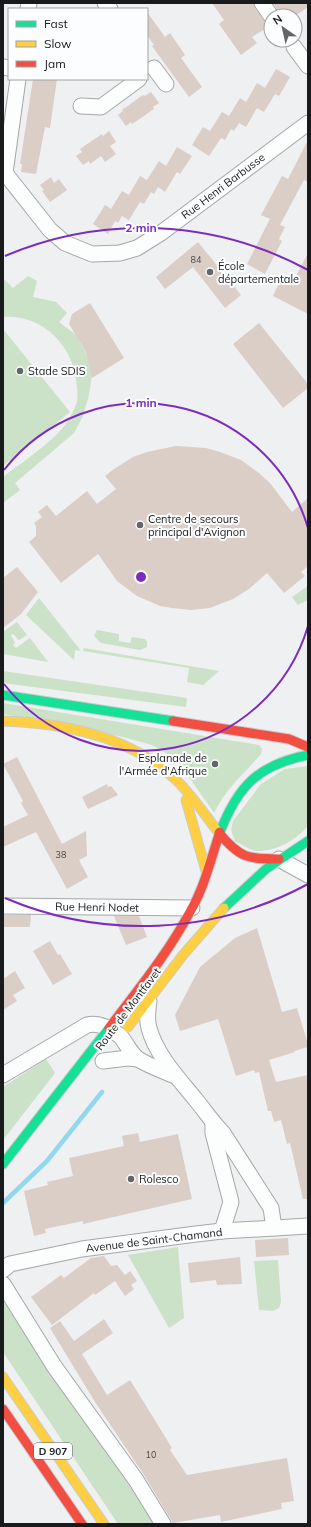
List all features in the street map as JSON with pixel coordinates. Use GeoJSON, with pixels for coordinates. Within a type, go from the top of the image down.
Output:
{"type":"FeatureCollection","features":[{"type":"Feature","properties":{"kind":"main road"},"geometry":{"type":"LineString","coordinates":[[3,695],[289,739],[308,747]]}},
{"type":"Feature","properties":{"kind":"main road"},"geometry":{"type":"LineString","coordinates":[[3,721],[56,727],[88,734],[124,746],[150,760],[166,771],[183,789],[234,851],[241,856],[250,859],[279,860]]}},
{"type":"Feature","properties":{"kind":"main road","name":"Route de Montfavet"},"geometry":{"type":"LineString","coordinates":[[3,1164],[30,1132],[108,1029],[161,956],[192,908],[200,891],[226,815],[234,802],[246,786],[258,774],[284,761],[308,755]]}},
{"type":"Feature","properties":{"kind":"main road"},"geometry":{"type":"LineString","coordinates":[[183,789],[195,826],[206,871]]}},
{"type":"Feature","properties":{"kind":"main road","name":"Route de Montfavet"},"geometry":{"type":"LineString","coordinates":[[101,1064],[204,930],[244,889],[279,860],[308,841]]}},
{"type":"Feature","properties":{"kind":"main road","name":"D 907"},"geometry":{"type":"LineString","coordinates":[[3,1377],[104,1524]]}},
{"type":"Feature","properties":{"kind":"main road","name":"D 907"},"geometry":{"type":"LineString","coordinates":[[3,1409],[82,1524]]}},
{"type":"Feature","properties":{"kind":"street"},"geometry":{"type":"LineString","coordinates":[[295,48],[308,66]]}},
{"type":"Feature","properties":{"kind":"street"},"geometry":{"type":"LineString","coordinates":[[149,67],[166,84]]}},
{"type":"Feature","properties":{"kind":"street"},"geometry":{"type":"LineString","coordinates":[[4,173],[18,80]]}},
{"type":"Feature","properties":{"kind":"street"},"geometry":{"type":"LineString","coordinates":[[81,106],[101,107],[138,80]]}},
{"type":"Feature","properties":{"kind":"street","name":"Rue Henri Barbusse"},"geometry":{"type":"LineString","coordinates":[[4,173],[50,230],[65,244],[92,254],[120,253],[137,248],[161,233],[308,123]]}},
{"type":"Feature","properties":{"kind":"street"},"geometry":{"type":"LineString","coordinates":[[279,860],[305,871]]}},
{"type":"Feature","properties":{"kind":"street","name":"Rue Henri Nodet"},"geometry":{"type":"LineString","coordinates":[[3,906],[192,908]]}},
{"type":"Feature","properties":{"kind":"street"},"geometry":{"type":"LineString","coordinates":[[149,1001],[147,1016],[148,1027],[152,1040],[175,1076],[213,1123],[224,1133],[271,1208],[274,1228]]}},
{"type":"Feature","properties":{"kind":"street"},"geometry":{"type":"LineString","coordinates":[[3,1075],[87,1025],[98,1024],[108,1029],[116,1043],[128,1048],[138,1059]]}},
{"type":"Feature","properties":{"kind":"street"},"geometry":{"type":"LineString","coordinates":[[116,1043],[133,1034],[142,1035],[152,1040]]}},
{"type":"Feature","properties":{"kind":"street"},"geometry":{"type":"LineString","coordinates":[[101,1064],[128,1058],[138,1059],[175,1076]]}},
{"type":"Feature","properties":{"kind":"street"},"geometry":{"type":"LineString","coordinates":[[213,1123],[213,1133],[231,1202],[222,1231]]}},
{"type":"Feature","properties":{"kind":"street","name":"Avenue de Saint-Chamand"},"geometry":{"type":"LineString","coordinates":[[3,1270],[10,1264],[82,1249],[222,1231],[308,1226]]}},
{"type":"Feature","properties":{"kind":"street"},"geometry":{"type":"LineString","coordinates":[[3,1284],[54,1366],[136,1480],[163,1524]]}},
{"type":"Feature","properties":{"kind":"green space"},"geometry":{"type":"Polygon","coordinates":[[[28,276],[37,281],[33,297],[56,302],[67,313],[59,322],[76,335],[87,355],[92,375],[89,395],[83,416],[74,433],[15,483],[20,490],[3,503],[3,477],[38,451],[55,436],[68,421],[77,402],[78,393],[73,367],[61,343],[42,326],[17,317],[3,317],[3,282],[5,280],[13,288],[28,276]]]}},
{"type":"Feature","properties":{"kind":"green space","name":"Stade SDIS"},"geometry":{"type":"Polygon","coordinates":[[[3,329],[70,412],[3,466],[3,329]]]}},
{"type":"Feature","properties":{"kind":"green space"},"geometry":{"type":"Polygon","coordinates":[[[308,586],[308,600],[298,605],[292,597],[308,586]]]}},
{"type":"Feature","properties":{"kind":"green space"},"geometry":{"type":"Polygon","coordinates":[[[39,598],[81,651],[75,650],[74,660],[26,615],[39,598]]]}},
{"type":"Feature","properties":{"kind":"green space"},"geometry":{"type":"Polygon","coordinates":[[[17,622],[27,635],[19,640],[13,634],[11,635],[15,643],[13,645],[16,648],[30,638],[48,662],[3,654],[3,632],[17,622]]]}},
{"type":"Feature","properties":{"kind":"green space"},"geometry":{"type":"Polygon","coordinates":[[[97,630],[119,634],[119,641],[130,643],[132,637],[145,639],[147,642],[147,647],[140,650],[101,643],[94,636],[97,630]]]}},
{"type":"Feature","properties":{"kind":"green space"},"geometry":{"type":"Polygon","coordinates":[[[84,648],[219,671],[203,685],[187,682],[189,668],[83,651],[84,648]]]}},
{"type":"Feature","properties":{"kind":"green space"},"geometry":{"type":"Polygon","coordinates":[[[3,671],[187,698],[186,707],[3,683],[3,671]]]}},
{"type":"Feature","properties":{"kind":"green space","name":"Esplanade de l'Armée d'Afrique"},"geometry":{"type":"Polygon","coordinates":[[[3,703],[259,745],[262,749],[261,754],[224,796],[214,813],[184,770],[168,754],[152,745],[123,737],[3,714],[3,703]]]}},
{"type":"Feature","properties":{"kind":"green space"},"geometry":{"type":"Polygon","coordinates":[[[308,766],[308,826],[298,836],[286,844],[272,849],[258,851],[252,850],[235,841],[231,830],[233,821],[261,784],[285,769],[308,766]]]}},
{"type":"Feature","properties":{"kind":"green space"},"geometry":{"type":"Polygon","coordinates":[[[46,1059],[55,1073],[3,1140],[3,1087],[46,1059]]]}},
{"type":"Feature","properties":{"kind":"green space"},"geometry":{"type":"Polygon","coordinates":[[[178,1247],[184,1318],[169,1328],[128,1255],[178,1247]]]}},
{"type":"Feature","properties":{"kind":"green space"},"geometry":{"type":"Polygon","coordinates":[[[278,1260],[281,1302],[279,1308],[273,1311],[259,1310],[254,1261],[278,1260]]]}},
{"type":"Feature","properties":{"kind":"green space"},"geometry":{"type":"Polygon","coordinates":[[[3,1301],[111,1455],[155,1524],[118,1524],[3,1352],[3,1301]]]}},
{"type":"Feature","properties":{"kind":"building"},"geometry":{"type":"Polygon","coordinates":[[[212,3],[253,3],[263,20],[263,30],[252,37],[257,43],[241,55],[219,24],[224,20],[212,3]]]}},
{"type":"Feature","properties":{"kind":"building"},"geometry":{"type":"Polygon","coordinates":[[[273,3],[308,3],[308,7],[303,10],[303,8],[276,8],[273,3]]]}},
{"type":"Feature","properties":{"kind":"building"},"geometry":{"type":"Polygon","coordinates":[[[148,13],[165,37],[170,33],[185,55],[181,58],[202,87],[189,97],[152,46],[154,45],[148,36],[148,13]]]}},
{"type":"Feature","properties":{"kind":"building"},"geometry":{"type":"Polygon","coordinates":[[[276,69],[290,77],[279,96],[275,94],[264,112],[257,108],[246,127],[239,123],[234,131],[231,129],[225,140],[221,138],[209,156],[192,145],[203,127],[210,131],[222,112],[229,116],[240,98],[246,102],[257,83],[265,88],[276,69]]]}},
{"type":"Feature","properties":{"kind":"building"},"geometry":{"type":"Polygon","coordinates":[[[33,80],[57,80],[50,128],[45,127],[36,174],[21,172],[22,164],[20,164],[33,80]]]}},
{"type":"Feature","properties":{"kind":"building"},"geometry":{"type":"Polygon","coordinates":[[[151,92],[159,103],[153,107],[154,109],[132,124],[131,122],[126,126],[118,115],[123,111],[122,110],[143,95],[145,96],[151,92]]]}},
{"type":"Feature","properties":{"kind":"building"},"geometry":{"type":"Polygon","coordinates":[[[109,131],[116,142],[110,146],[116,154],[105,162],[101,156],[90,164],[89,161],[83,165],[76,156],[82,152],[80,149],[109,131]]]}},
{"type":"Feature","properties":{"kind":"building"},"geometry":{"type":"Polygon","coordinates":[[[308,140],[308,182],[304,180],[280,225],[285,227],[279,239],[282,241],[265,274],[247,264],[270,219],[261,215],[282,176],[288,179],[308,140]]]}},
{"type":"Feature","properties":{"kind":"building"},"geometry":{"type":"Polygon","coordinates":[[[177,147],[192,156],[180,174],[177,172],[165,192],[158,187],[154,194],[151,192],[144,204],[140,202],[129,220],[122,216],[118,223],[115,221],[108,234],[93,224],[105,205],[111,209],[122,191],[129,195],[140,176],[147,180],[159,161],[166,166],[177,147]]]}},
{"type":"Feature","properties":{"kind":"building"},"geometry":{"type":"Polygon","coordinates":[[[51,177],[54,183],[59,179],[67,190],[50,202],[42,191],[44,190],[40,185],[51,177]]]}},
{"type":"Feature","properties":{"kind":"building","name":"École départementale"},"geometry":{"type":"Polygon","coordinates":[[[198,242],[241,295],[225,308],[193,267],[165,289],[156,277],[198,242]]]}},
{"type":"Feature","properties":{"kind":"building"},"geometry":{"type":"Polygon","coordinates":[[[308,253],[308,314],[273,296],[283,275],[294,280],[308,253]]]}},
{"type":"Feature","properties":{"kind":"building"},"geometry":{"type":"Polygon","coordinates":[[[90,303],[124,358],[92,378],[86,352],[69,324],[72,314],[90,303]]]}},
{"type":"Feature","properties":{"kind":"building"},"geometry":{"type":"Polygon","coordinates":[[[259,323],[308,384],[308,388],[283,408],[233,344],[259,323]]]}},
{"type":"Feature","properties":{"kind":"building"},"geometry":{"type":"Polygon","coordinates":[[[176,446],[206,448],[241,460],[270,483],[292,512],[308,498],[308,566],[301,572],[305,576],[284,593],[267,573],[249,589],[233,599],[210,608],[191,610],[160,606],[137,596],[117,581],[98,554],[61,583],[29,542],[36,536],[36,526],[34,523],[42,517],[38,512],[47,505],[56,516],[87,491],[97,504],[116,489],[105,476],[114,469],[133,457],[147,452],[176,446]]]}},
{"type":"Feature","properties":{"kind":"building"},"geometry":{"type":"Polygon","coordinates":[[[17,567],[38,592],[21,614],[3,628],[3,578],[17,567]]]}},
{"type":"Feature","properties":{"kind":"building"},"geometry":{"type":"Polygon","coordinates":[[[17,757],[62,844],[86,831],[87,856],[79,860],[88,877],[67,889],[36,832],[3,847],[3,827],[28,815],[21,803],[23,801],[3,764],[17,757]]]}},
{"type":"Feature","properties":{"kind":"building"},"geometry":{"type":"Polygon","coordinates":[[[107,784],[108,787],[111,786],[118,795],[88,809],[82,797],[107,784]]]}},
{"type":"Feature","properties":{"kind":"building"},"geometry":{"type":"Polygon","coordinates":[[[3,915],[31,915],[30,927],[3,927],[3,915]]]}},
{"type":"Feature","properties":{"kind":"building"},"geometry":{"type":"Polygon","coordinates":[[[114,916],[139,916],[147,937],[126,945],[114,916]]]}},
{"type":"Feature","properties":{"kind":"building"},"geometry":{"type":"Polygon","coordinates":[[[257,928],[282,1012],[297,1008],[308,1044],[308,1047],[269,1060],[276,1082],[308,1075],[308,1199],[303,1199],[290,1143],[287,1144],[281,1120],[274,1122],[271,1111],[268,1111],[259,1072],[255,1073],[254,1070],[236,1076],[218,1019],[180,1031],[175,1015],[200,967],[235,938],[257,928]]]}},
{"type":"Feature","properties":{"kind":"building"},"geometry":{"type":"Polygon","coordinates":[[[50,941],[72,974],[53,985],[33,951],[50,941]]]}},
{"type":"Feature","properties":{"kind":"building"},"geometry":{"type":"Polygon","coordinates":[[[15,971],[25,988],[13,995],[17,1001],[3,1010],[3,979],[15,971]]]}},
{"type":"Feature","properties":{"kind":"building","name":"Rolesco"},"geometry":{"type":"Polygon","coordinates":[[[138,1133],[140,1142],[178,1134],[192,1199],[83,1224],[83,1221],[45,1229],[46,1233],[34,1236],[24,1191],[48,1185],[47,1182],[73,1176],[69,1158],[124,1146],[122,1136],[138,1133]]]}},
{"type":"Feature","properties":{"kind":"building"},"geometry":{"type":"Polygon","coordinates":[[[288,1238],[289,1255],[256,1257],[255,1240],[288,1238]]]}},
{"type":"Feature","properties":{"kind":"building"},"geometry":{"type":"Polygon","coordinates":[[[104,1256],[111,1266],[117,1265],[125,1275],[130,1271],[137,1281],[131,1285],[134,1289],[125,1296],[115,1281],[95,1295],[94,1293],[52,1325],[31,1297],[61,1275],[64,1278],[91,1258],[104,1256]]]}},
{"type":"Feature","properties":{"kind":"building"},"geometry":{"type":"Polygon","coordinates":[[[240,1257],[242,1284],[217,1285],[216,1280],[190,1283],[188,1263],[240,1257]]]}},
{"type":"Feature","properties":{"kind":"building"},"geometry":{"type":"Polygon","coordinates":[[[104,1319],[113,1333],[82,1354],[107,1395],[130,1380],[172,1448],[170,1450],[187,1475],[287,1458],[294,1501],[281,1503],[282,1509],[221,1522],[220,1515],[173,1523],[144,1475],[95,1402],[50,1328],[60,1321],[74,1341],[104,1319]]]}},
{"type":"Feature","properties":{"kind":"waterway"},"geometry":{"type":"LineString","coordinates":[[3,1203],[47,1161],[102,1092]]}},
{"type":"Feature","properties":{"kind":"traffic: fast"},"geometry":{"type":"LineString","coordinates":[[3,695],[173,721]]}},
{"type":"Feature","properties":{"kind":"traffic: fast"},"geometry":{"type":"LineString","coordinates":[[220,832],[234,802],[252,780],[276,765],[291,759],[308,755]]}},
{"type":"Feature","properties":{"kind":"traffic: fast"},"geometry":{"type":"LineString","coordinates":[[224,908],[266,869],[308,841]]}},
{"type":"Feature","properties":{"kind":"traffic: fast"},"geometry":{"type":"LineString","coordinates":[[3,1164],[109,1028]]}},
{"type":"Feature","properties":{"kind":"traffic: slow"},"geometry":{"type":"LineString","coordinates":[[3,721],[25,722],[71,729],[93,734],[136,751],[155,763],[180,783],[219,833]]}},
{"type":"Feature","properties":{"kind":"traffic: slow"},"geometry":{"type":"LineString","coordinates":[[186,800],[206,871]]}},
{"type":"Feature","properties":{"kind":"traffic: slow"},"geometry":{"type":"LineString","coordinates":[[128,1027],[183,955],[224,908]]}},
{"type":"Feature","properties":{"kind":"traffic: slow"},"geometry":{"type":"LineString","coordinates":[[3,1377],[104,1524]]}},
{"type":"Feature","properties":{"kind":"traffic: jam"},"geometry":{"type":"LineString","coordinates":[[173,721],[289,739],[308,747]]}},
{"type":"Feature","properties":{"kind":"traffic: jam"},"geometry":{"type":"LineString","coordinates":[[109,1028],[153,970],[182,926],[196,901],[220,832]]}},
{"type":"Feature","properties":{"kind":"traffic: jam"},"geometry":{"type":"LineString","coordinates":[[219,833],[233,848],[245,855],[259,858],[279,859]]}},
{"type":"Feature","properties":{"kind":"traffic: jam"},"geometry":{"type":"LineString","coordinates":[[3,1409],[82,1524]]}},
{"type":"Feature","properties":{"kind":"place","name":"École départementale"},"geometry":{"type":"Point","coordinates":[210,272]}},
{"type":"Feature","properties":{"kind":"place","name":"Stade SDIS"},"geometry":{"type":"Point","coordinates":[20,371]}},
{"type":"Feature","properties":{"kind":"place","name":"Centre de secours principal d'Avignon"},"geometry":{"type":"Point","coordinates":[140,525]}},
{"type":"Feature","properties":{"kind":"place","name":"Esplanade de l'Armée d'Afrique"},"geometry":{"type":"Point","coordinates":[215,764]}},
{"type":"Feature","properties":{"kind":"place","name":"Rolesco"},"geometry":{"type":"Point","coordinates":[131,1179]}}]}
